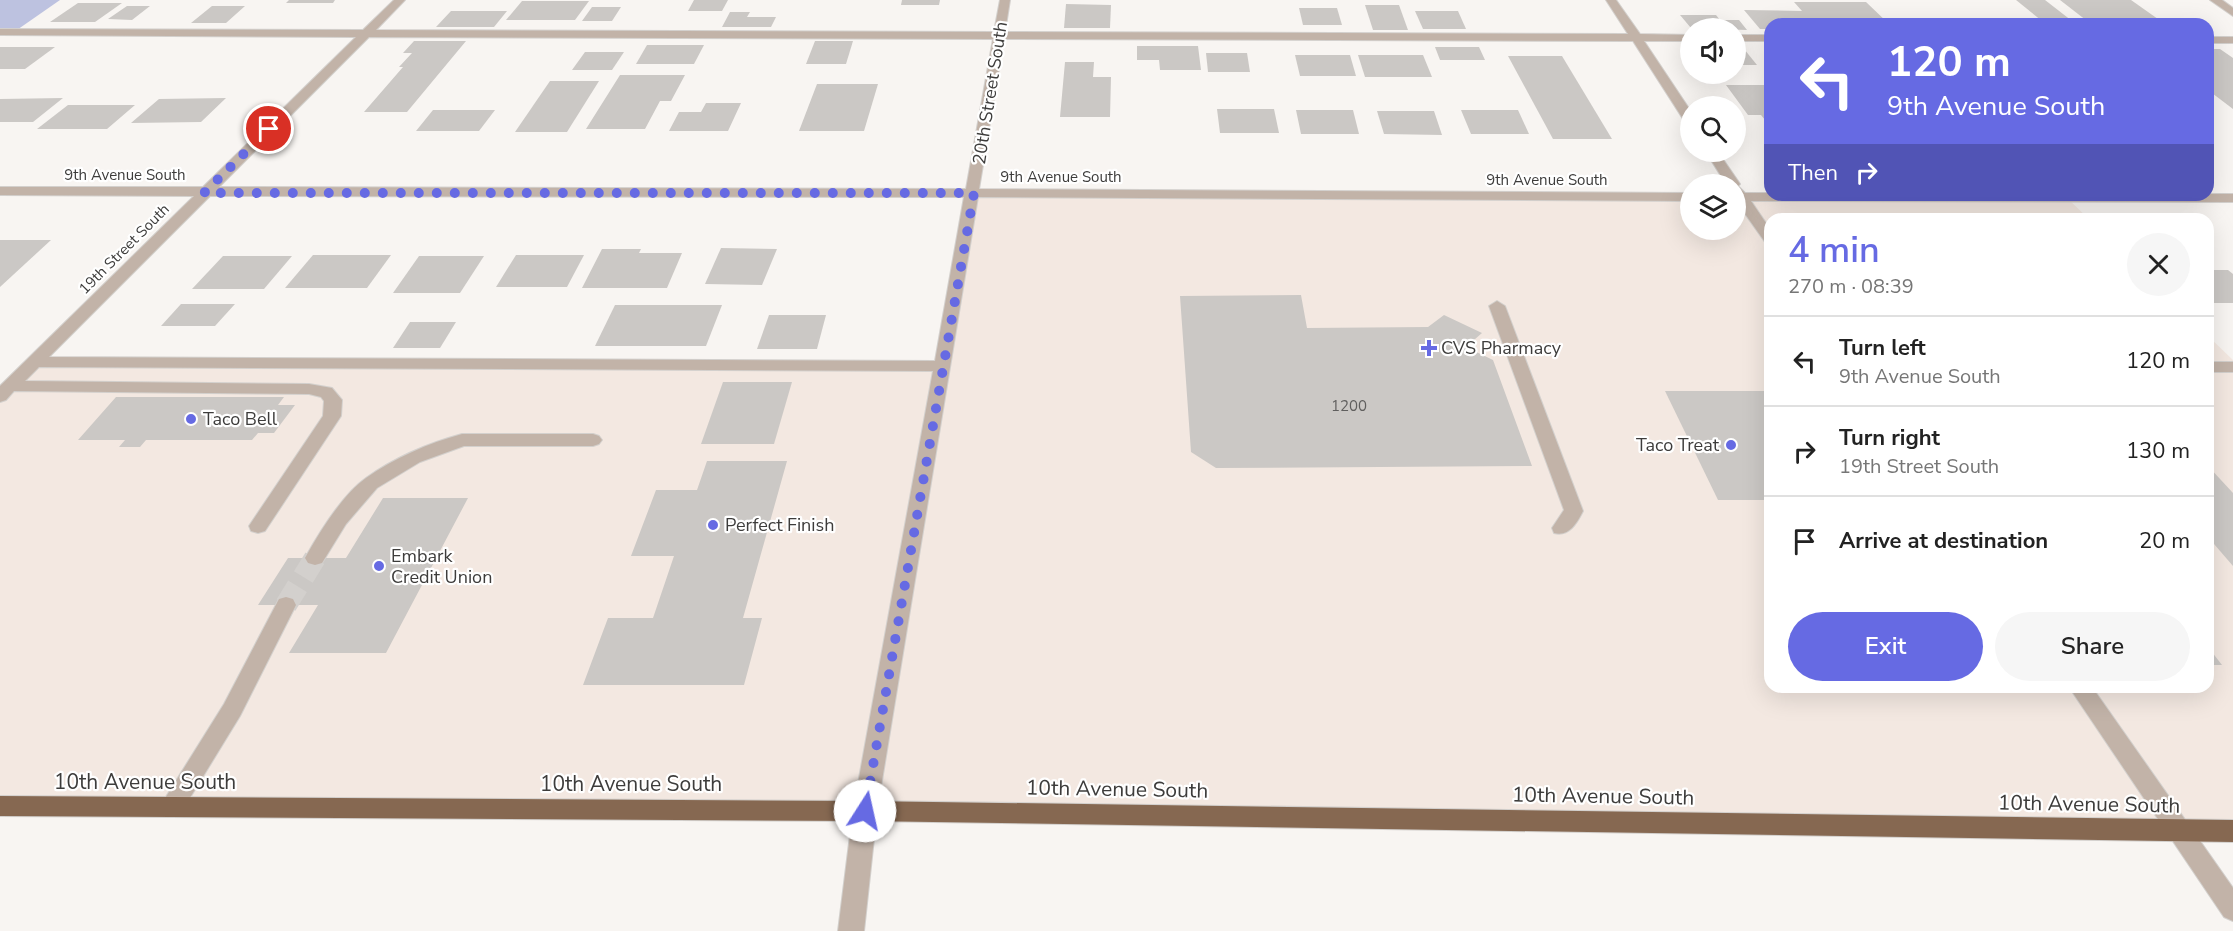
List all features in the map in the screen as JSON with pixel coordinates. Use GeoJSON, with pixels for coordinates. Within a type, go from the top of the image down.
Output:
{"type":"FeatureCollection","features":[{"type":"Feature","properties":{"kind":"highway","name":"10th Avenue South"},"geometry":{"type":"LineString","coordinates":[[0,806],[865,811],[2233,831]]}},
{"type":"Feature","properties":{"kind":"street","name":"19th Street South"},"geometry":{"type":"LineString","coordinates":[[5,391],[400,0]]}},
{"type":"Feature","properties":{"kind":"street","name":"20th Street South"},"geometry":{"type":"LineString","coordinates":[[851,931],[865,811],[974,193],[1005,0]]}},
{"type":"Feature","properties":{"kind":"street"},"geometry":{"type":"LineString","coordinates":[[1611,0],[1680,103]]}},
{"type":"Feature","properties":{"kind":"street"},"geometry":{"type":"LineString","coordinates":[[2215,0],[2233,13]]}},
{"type":"Feature","properties":{"kind":"street"},"geometry":{"type":"LineString","coordinates":[[0,32],[1680,38]]}},
{"type":"Feature","properties":{"kind":"street"},"geometry":{"type":"LineString","coordinates":[[1746,38],[1764,38]]}},
{"type":"Feature","properties":{"kind":"street"},"geometry":{"type":"LineString","coordinates":[[2214,40],[2233,40]]}},
{"type":"Feature","properties":{"kind":"street","name":"9th Avenue South"},"geometry":{"type":"LineString","coordinates":[[0,191],[1680,197]]}},
{"type":"Feature","properties":{"kind":"street"},"geometry":{"type":"LineString","coordinates":[[1746,192],[1764,192]]}},
{"type":"Feature","properties":{"kind":"street"},"geometry":{"type":"LineString","coordinates":[[2214,198],[2233,198]]}},
{"type":"Feature","properties":{"kind":"street"},"geometry":{"type":"LineString","coordinates":[[1746,206],[1764,231]]}},
{"type":"Feature","properties":{"kind":"street"},"geometry":{"type":"LineString","coordinates":[[1497,306],[1574,512],[1561,528]]}},
{"type":"Feature","properties":{"kind":"street"},"geometry":{"type":"LineString","coordinates":[[33,363],[942,366]]}},
{"type":"Feature","properties":{"kind":"street"},"geometry":{"type":"LineString","coordinates":[[2214,367],[2233,367]]}},
{"type":"Feature","properties":{"kind":"street"},"geometry":{"type":"LineString","coordinates":[[5,391],[309,388],[326,392],[333,400],[332,416],[258,526]]}},
{"type":"Feature","properties":{"kind":"street"},"geometry":{"type":"LineString","coordinates":[[315,558],[339,519],[371,483],[414,458],[462,440],[592,440]]}},
{"type":"Feature","properties":{"kind":"street"},"geometry":{"type":"LineString","coordinates":[[172,807],[232,710],[286,605]]}},
{"type":"Feature","properties":{"kind":"street"},"geometry":{"type":"LineString","coordinates":[[2084,693],[2233,909]]}},
{"type":"Feature","properties":{"kind":"shaded area"},"geometry":{"type":"Polygon","coordinates":[[[0,0],[60,0],[14,32],[0,32],[0,0]]]}},
{"type":"Feature","properties":{"kind":"shaded area"},"geometry":{"type":"Polygon","coordinates":[[[974,193],[1680,197],[1680,240],[1746,240],[1746,197],[1764,197],[1764,201],[2070,201],[2083,213],[1764,213],[1764,693],[2214,693],[2214,342],[2233,360],[2233,831],[0,807],[0,396],[33,362],[942,366],[974,193]]]}},
{"type":"Feature","properties":{"kind":"building"},"geometry":{"type":"Polygon","coordinates":[[[289,0],[335,0],[333,3],[286,3],[289,0]]]}},
{"type":"Feature","properties":{"kind":"building"},"geometry":{"type":"Polygon","coordinates":[[[694,0],[728,0],[722,11],[688,11],[694,0]]]}},
{"type":"Feature","properties":{"kind":"building"},"geometry":{"type":"Polygon","coordinates":[[[902,0],[940,0],[939,5],[901,5],[902,0]]]}},
{"type":"Feature","properties":{"kind":"building"},"geometry":{"type":"Polygon","coordinates":[[[2016,0],[2045,0],[2068,18],[2038,18],[2016,0]]]}},
{"type":"Feature","properties":{"kind":"building"},"geometry":{"type":"Polygon","coordinates":[[[2060,0],[2131,0],[2156,18],[2083,18],[2060,0]]]}},
{"type":"Feature","properties":{"kind":"building"},"geometry":{"type":"Polygon","coordinates":[[[522,1],[589,1],[575,20],[506,20],[522,1]]]}},
{"type":"Feature","properties":{"kind":"building"},"geometry":{"type":"Polygon","coordinates":[[[1794,2],[1866,2],[1883,18],[1764,18],[1764,29],[1760,29],[1744,10],[1802,11],[1794,2]]]}},
{"type":"Feature","properties":{"kind":"building"},"geometry":{"type":"Polygon","coordinates":[[[78,3],[122,3],[95,22],[50,22],[78,3]]]}},
{"type":"Feature","properties":{"kind":"building"},"geometry":{"type":"Polygon","coordinates":[[[1066,4],[1111,5],[1110,28],[1064,28],[1066,4]]]}},
{"type":"Feature","properties":{"kind":"building"},"geometry":{"type":"Polygon","coordinates":[[[1365,5],[1399,5],[1408,30],[1373,30],[1365,5]]]}},
{"type":"Feature","properties":{"kind":"building"},"geometry":{"type":"Polygon","coordinates":[[[127,6],[150,6],[132,20],[108,19],[127,6]]]}},
{"type":"Feature","properties":{"kind":"building"},"geometry":{"type":"Polygon","coordinates":[[[212,6],[245,6],[226,23],[191,23],[212,6]]]}},
{"type":"Feature","properties":{"kind":"building"},"geometry":{"type":"Polygon","coordinates":[[[592,7],[621,7],[612,21],[582,21],[592,7]]]}},
{"type":"Feature","properties":{"kind":"building"},"geometry":{"type":"Polygon","coordinates":[[[1299,8],[1337,8],[1342,25],[1303,25],[1299,8]]]}},
{"type":"Feature","properties":{"kind":"building"},"geometry":{"type":"Polygon","coordinates":[[[451,11],[507,11],[494,27],[436,27],[451,11]]]}},
{"type":"Feature","properties":{"kind":"building"},"geometry":{"type":"Polygon","coordinates":[[[1415,11],[1458,11],[1466,29],[1423,29],[1415,11]]]}},
{"type":"Feature","properties":{"kind":"building"},"geometry":{"type":"Polygon","coordinates":[[[730,12],[750,12],[747,17],[776,17],[771,27],[722,27],[730,12]]]}},
{"type":"Feature","properties":{"kind":"building"},"geometry":{"type":"Polygon","coordinates":[[[1680,15],[1716,15],[1718,18],[1683,18],[1680,15]]]}},
{"type":"Feature","properties":{"kind":"building"},"geometry":{"type":"Polygon","coordinates":[[[414,41],[466,41],[407,112],[364,112],[403,67],[399,67],[412,53],[403,53],[414,41]]]}},
{"type":"Feature","properties":{"kind":"building"},"geometry":{"type":"Polygon","coordinates":[[[815,41],[853,41],[846,64],[806,64],[815,41]]]}},
{"type":"Feature","properties":{"kind":"building"},"geometry":{"type":"Polygon","coordinates":[[[647,45],[704,45],[694,64],[636,64],[647,45]]]}},
{"type":"Feature","properties":{"kind":"building"},"geometry":{"type":"Polygon","coordinates":[[[1137,46],[1198,46],[1201,70],[1160,70],[1159,60],[1137,60],[1137,46]]]}},
{"type":"Feature","properties":{"kind":"building"},"geometry":{"type":"Polygon","coordinates":[[[0,47],[55,47],[25,69],[0,69],[0,47]]]}},
{"type":"Feature","properties":{"kind":"building"},"geometry":{"type":"Polygon","coordinates":[[[1435,47],[1479,47],[1485,60],[1440,60],[1435,47]]]}},
{"type":"Feature","properties":{"kind":"building"},"geometry":{"type":"Polygon","coordinates":[[[2214,49],[2220,49],[2233,58],[2233,109],[2214,95],[2214,49]]]}},
{"type":"Feature","properties":{"kind":"building"},"geometry":{"type":"Polygon","coordinates":[[[1746,51],[1757,65],[1746,65],[1746,51]]]}},
{"type":"Feature","properties":{"kind":"building"},"geometry":{"type":"Polygon","coordinates":[[[585,52],[624,52],[612,70],[572,70],[585,52]]]}},
{"type":"Feature","properties":{"kind":"building"},"geometry":{"type":"Polygon","coordinates":[[[1206,53],[1247,53],[1250,72],[1208,72],[1206,53]]]}},
{"type":"Feature","properties":{"kind":"building"},"geometry":{"type":"Polygon","coordinates":[[[1295,55],[1350,55],[1356,76],[1300,76],[1295,55]]]}},
{"type":"Feature","properties":{"kind":"building"},"geometry":{"type":"Polygon","coordinates":[[[1358,55],[1423,55],[1432,77],[1365,77],[1358,55]]]}},
{"type":"Feature","properties":{"kind":"building"},"geometry":{"type":"Polygon","coordinates":[[[1508,56],[1562,56],[1612,139],[1553,139],[1508,56]]]}},
{"type":"Feature","properties":{"kind":"building"},"geometry":{"type":"Polygon","coordinates":[[[1065,62],[1094,62],[1093,77],[1111,77],[1110,117],[1060,117],[1065,62]]]}},
{"type":"Feature","properties":{"kind":"building"},"geometry":{"type":"Polygon","coordinates":[[[620,75],[685,75],[671,101],[660,101],[645,129],[586,129],[620,75]]]}},
{"type":"Feature","properties":{"kind":"building"},"geometry":{"type":"Polygon","coordinates":[[[550,81],[599,81],[567,132],[515,132],[550,81]]]}},
{"type":"Feature","properties":{"kind":"building"},"geometry":{"type":"Polygon","coordinates":[[[817,84],[878,84],[864,131],[799,131],[817,84]]]}},
{"type":"Feature","properties":{"kind":"building"},"geometry":{"type":"Polygon","coordinates":[[[1726,85],[1764,85],[1764,119],[1761,115],[1748,115],[1746,96],[1734,96],[1726,85]]]}},
{"type":"Feature","properties":{"kind":"building"},"geometry":{"type":"Polygon","coordinates":[[[63,98],[33,122],[0,122],[0,99],[63,98]]]}},
{"type":"Feature","properties":{"kind":"building"},"geometry":{"type":"Polygon","coordinates":[[[226,98],[201,122],[131,123],[159,99],[226,98]]]}},
{"type":"Feature","properties":{"kind":"building"},"geometry":{"type":"Polygon","coordinates":[[[706,103],[741,103],[728,131],[669,131],[679,112],[701,112],[706,103]]]}},
{"type":"Feature","properties":{"kind":"building"},"geometry":{"type":"Polygon","coordinates":[[[68,105],[135,105],[107,129],[37,129],[68,105]]]}},
{"type":"Feature","properties":{"kind":"building"},"geometry":{"type":"Polygon","coordinates":[[[1217,109],[1274,109],[1279,133],[1220,133],[1217,109]]]}},
{"type":"Feature","properties":{"kind":"building"},"geometry":{"type":"Polygon","coordinates":[[[433,110],[495,110],[479,131],[416,131],[433,110]]]}},
{"type":"Feature","properties":{"kind":"building"},"geometry":{"type":"Polygon","coordinates":[[[1296,110],[1353,110],[1359,134],[1301,134],[1296,110]]]}},
{"type":"Feature","properties":{"kind":"building"},"geometry":{"type":"Polygon","coordinates":[[[1461,110],[1518,110],[1529,134],[1471,134],[1461,110]]]}},
{"type":"Feature","properties":{"kind":"building"},"geometry":{"type":"Polygon","coordinates":[[[1377,111],[1434,111],[1442,135],[1384,134],[1377,111]]]}},
{"type":"Feature","properties":{"kind":"building"},"geometry":{"type":"Polygon","coordinates":[[[0,240],[51,240],[0,287],[0,240]]]}},
{"type":"Feature","properties":{"kind":"building"},"geometry":{"type":"Polygon","coordinates":[[[721,248],[777,249],[762,285],[705,284],[721,248]]]}},
{"type":"Feature","properties":{"kind":"building"},"geometry":{"type":"Polygon","coordinates":[[[602,249],[641,249],[639,253],[682,253],[667,288],[582,288],[602,249]]]}},
{"type":"Feature","properties":{"kind":"building"},"geometry":{"type":"Polygon","coordinates":[[[313,255],[391,255],[367,288],[285,288],[313,255]]]}},
{"type":"Feature","properties":{"kind":"building"},"geometry":{"type":"Polygon","coordinates":[[[516,255],[584,255],[567,287],[496,287],[516,255]]]}},
{"type":"Feature","properties":{"kind":"building"},"geometry":{"type":"Polygon","coordinates":[[[223,256],[292,256],[264,289],[192,289],[223,256]]]}},
{"type":"Feature","properties":{"kind":"building"},"geometry":{"type":"Polygon","coordinates":[[[419,256],[484,256],[460,293],[393,293],[419,256]]]}},
{"type":"Feature","properties":{"kind":"building"},"geometry":{"type":"Polygon","coordinates":[[[2214,270],[2228,270],[2233,274],[2233,303],[2214,303],[2214,270]]]}},
{"type":"Feature","properties":{"kind":"building","name":"CVS Pharmacy"},"geometry":{"type":"Polygon","coordinates":[[[1301,295],[1307,328],[1428,327],[1444,315],[1482,333],[1466,347],[1493,360],[1532,466],[1216,468],[1191,452],[1180,296],[1301,295]]]}},
{"type":"Feature","properties":{"kind":"building"},"geometry":{"type":"Polygon","coordinates":[[[181,304],[235,304],[215,326],[161,326],[181,304]]]}},
{"type":"Feature","properties":{"kind":"building"},"geometry":{"type":"Polygon","coordinates":[[[615,305],[722,305],[706,346],[595,346],[615,305]]]}},
{"type":"Feature","properties":{"kind":"building"},"geometry":{"type":"Polygon","coordinates":[[[769,315],[826,315],[817,349],[757,349],[769,315]]]}},
{"type":"Feature","properties":{"kind":"building"},"geometry":{"type":"Polygon","coordinates":[[[410,322],[456,322],[440,348],[393,348],[410,322]]]}},
{"type":"Feature","properties":{"kind":"building"},"geometry":{"type":"Polygon","coordinates":[[[723,382],[792,382],[774,444],[701,444],[723,382]]]}},
{"type":"Feature","properties":{"kind":"building","name":"Taco Treat"},"geometry":{"type":"Polygon","coordinates":[[[1665,391],[1764,391],[1764,500],[1718,500],[1665,391]]]}},
{"type":"Feature","properties":{"kind":"building","name":"Taco Bell"},"geometry":{"type":"Polygon","coordinates":[[[116,397],[284,397],[278,405],[295,405],[274,433],[258,433],[252,440],[146,440],[140,447],[119,447],[125,440],[78,440],[116,397]]]}},
{"type":"Feature","properties":{"kind":"building"},"geometry":{"type":"Polygon","coordinates":[[[707,461],[787,461],[743,618],[762,618],[744,685],[583,685],[608,618],[653,618],[674,556],[631,556],[656,490],[697,490],[707,461]]]}},
{"type":"Feature","properties":{"kind":"building"},"geometry":{"type":"Polygon","coordinates":[[[2214,472],[2233,493],[2233,566],[2214,544],[2214,472]]]}},
{"type":"Feature","properties":{"kind":"building"},"geometry":{"type":"Polygon","coordinates":[[[383,498],[468,498],[386,653],[289,653],[318,605],[258,605],[288,558],[346,558],[383,498]]]}},
{"type":"Feature","properties":{"kind":"building"},"geometry":{"type":"Polygon","coordinates":[[[2214,655],[2222,665],[2214,665],[2214,655]]]}},
{"type":"Feature","properties":{"kind":"tunnel"},"geometry":{"type":"LineString","coordinates":[[286,605],[315,558]]}},
{"type":"Feature","properties":{"kind":"place","name":"CVS Pharmacy"},"geometry":{"type":"Point","coordinates":[1429,348]}},
{"type":"Feature","properties":{"kind":"place","name":"Taco Bell"},"geometry":{"type":"Point","coordinates":[191,419]}},
{"type":"Feature","properties":{"kind":"place","name":"Taco Treat"},"geometry":{"type":"Point","coordinates":[1731,445]}},
{"type":"Feature","properties":{"kind":"place","name":"Perfect Finish"},"geometry":{"type":"Point","coordinates":[713,525]}},
{"type":"Feature","properties":{"kind":"place","name":"Embark Credit Union"},"geometry":{"type":"Point","coordinates":[379,566]}},
{"type":"Feature","properties":{"kind":"route"},"geometry":{"type":"LineString","coordinates":[[269,129],[204,193],[974,193],[865,811]]}}]}
